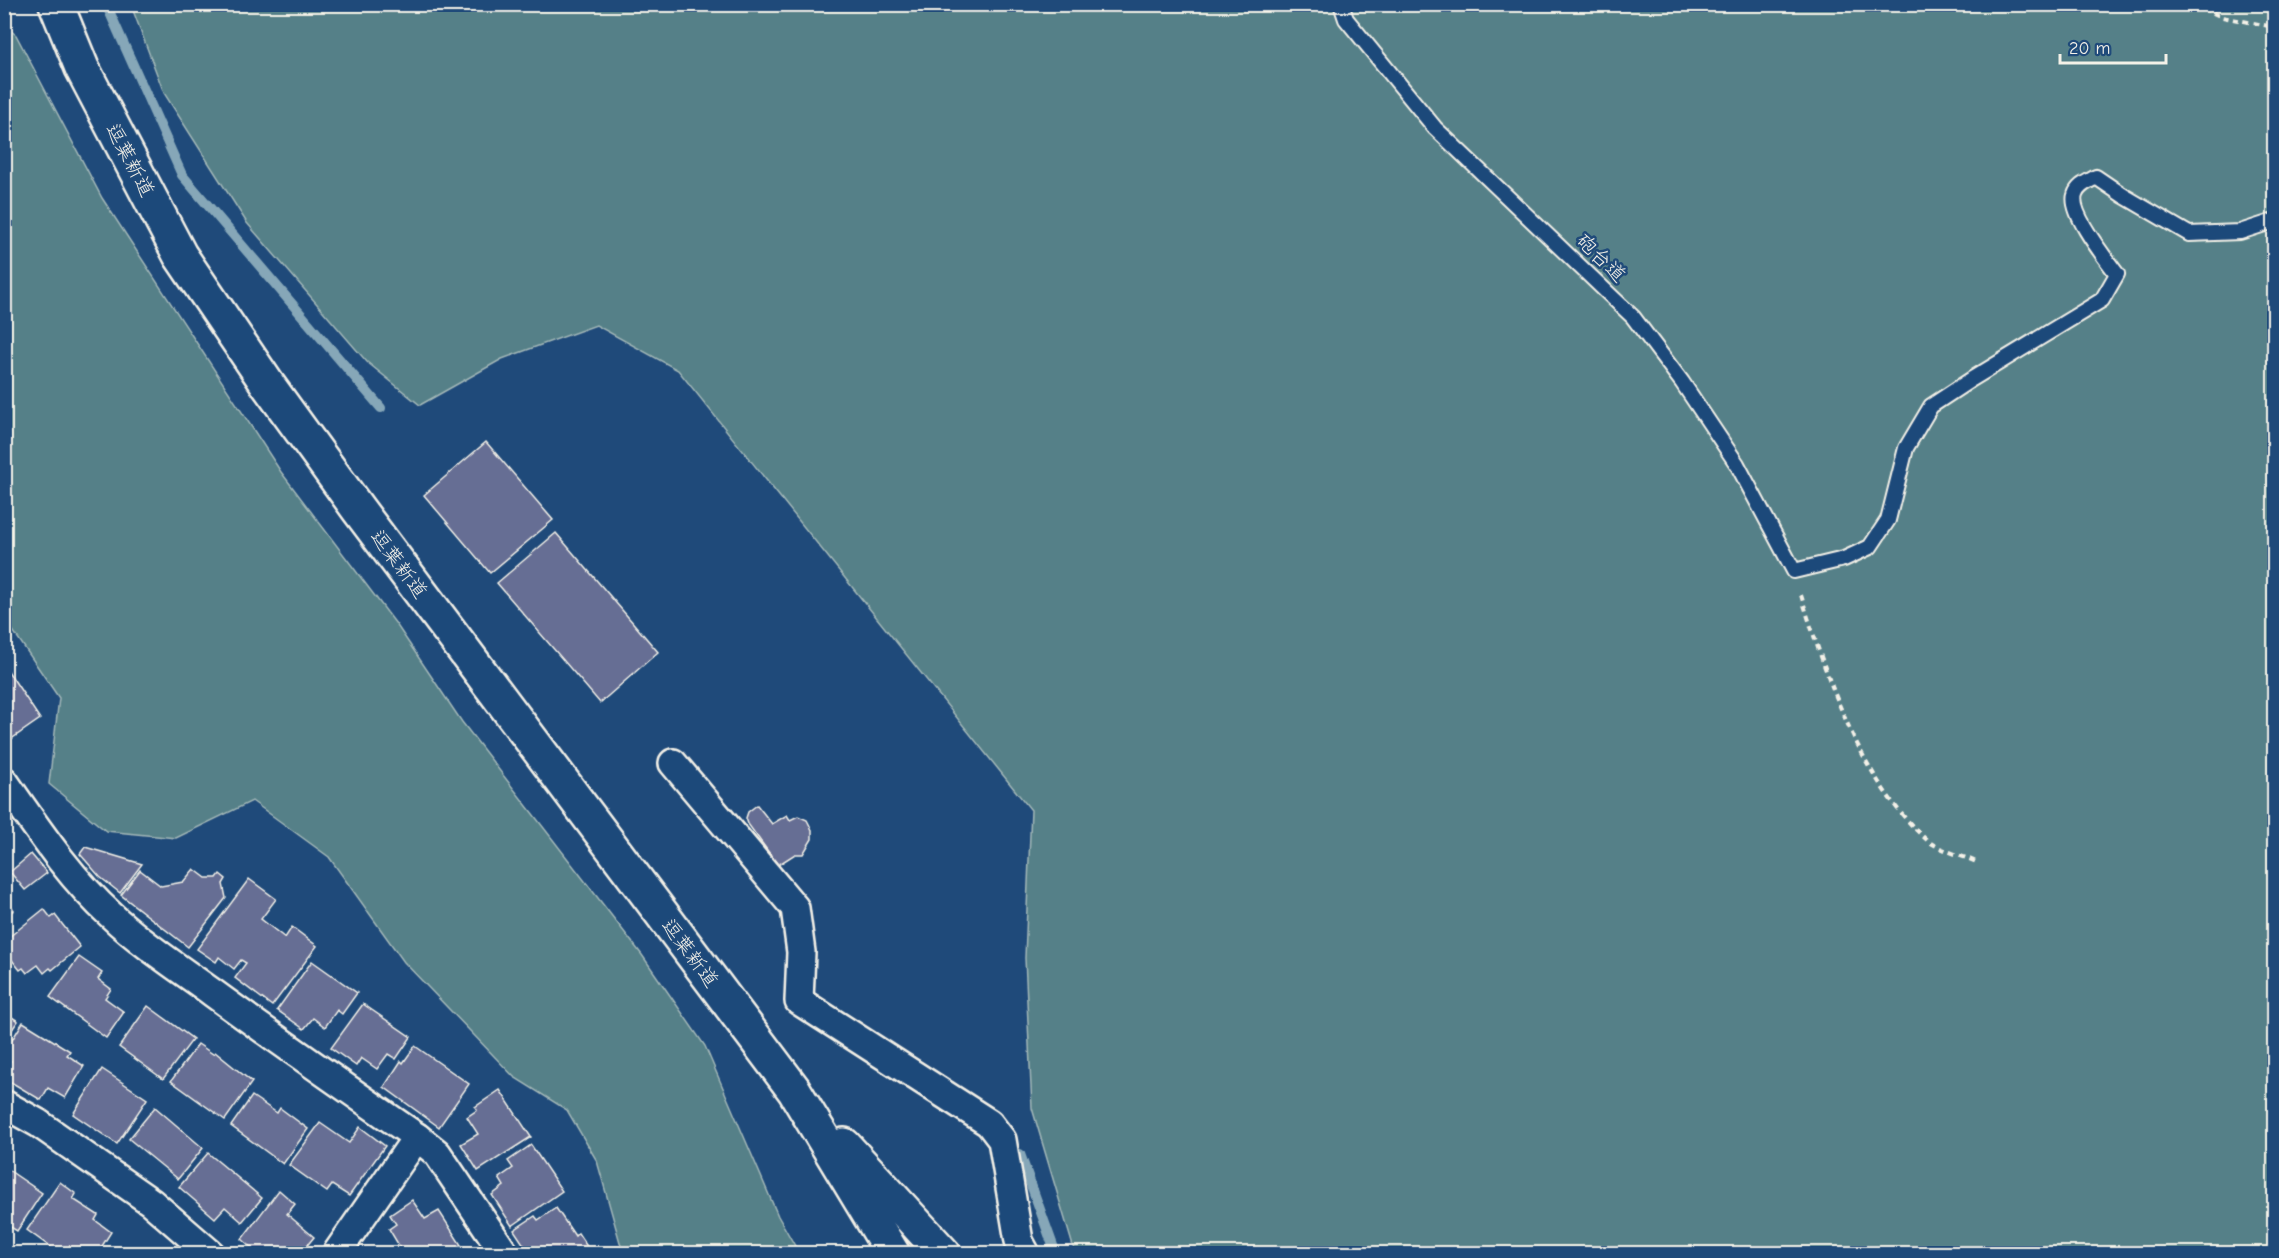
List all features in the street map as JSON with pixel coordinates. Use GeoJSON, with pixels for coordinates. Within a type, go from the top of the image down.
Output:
{"type":"FeatureCollection","features":[{"type":"Feature","properties":{"kind":"street","name":"逗葉新道"},"geometry":{"type":"LineString","coordinates":[[56,4],[82,68],[180,255],[268,385],[365,519],[794,1090],[944,1254]]}},
{"type":"Feature","properties":{"kind":"street"},"geometry":{"type":"LineString","coordinates":[[673,763],[795,908],[801,952],[799,1001],[988,1123],[1002,1140],[1019,1241],[1026,1254]]}},
{"type":"Feature","properties":{"kind":"street"},"geometry":{"type":"LineString","coordinates":[[4,781],[45,840],[73,875],[112,916],[154,950],[300,1057],[437,1153],[505,1254]]}},
{"type":"Feature","properties":{"kind":"street","name":"逗葉新道"},"geometry":{"type":"LineString","coordinates":[[794,1090],[893,1254]]}},
{"type":"Feature","properties":{"kind":"street"},"geometry":{"type":"LineString","coordinates":[[4,1104],[38,1123],[151,1202],[211,1254]]}},
{"type":"Feature","properties":{"kind":"street"},"geometry":{"type":"LineString","coordinates":[[336,1254],[417,1137]]}},
{"type":"Feature","properties":{"kind":"lane","name":"砲台道"},"geometry":{"type":"LineString","coordinates":[[1341,4],[1346,19],[1435,128],[1633,317],[1682,382],[1737,464],[1794,571]]}},
{"type":"Feature","properties":{"kind":"lane"},"geometry":{"type":"LineString","coordinates":[[1794,571],[1844,559],[1870,547],[1887,520],[1906,448],[1931,406],[2102,300],[2116,274],[2076,210],[2074,197],[2080,186],[2097,177],[2124,196],[2189,234],[2240,232],[2274,221]]}},
{"type":"Feature","properties":{"kind":"path"},"geometry":{"type":"LineString","coordinates":[[2194,4],[2222,17],[2274,27]]}},
{"type":"Feature","properties":{"kind":"path"},"geometry":{"type":"LineString","coordinates":[[1794,571],[1821,659],[1854,739],[1892,801],[1928,841],[1976,862]]}},
{"type":"Feature","properties":{"kind":"green space"},"geometry":{"type":"Polygon","coordinates":[[[131,5],[2274,5],[2274,1253],[1075,1253],[1032,1108],[1025,958],[1031,810],[678,370],[596,325],[502,359],[420,405],[367,362],[247,223],[164,93],[131,5]]]}},
{"type":"Feature","properties":{"kind":"green space"},"geometry":{"type":"Polygon","coordinates":[[[5,26],[16,35],[102,198],[281,472],[396,624],[462,722],[642,955],[705,1046],[778,1216],[799,1253],[623,1253],[597,1161],[567,1110],[514,1077],[404,962],[329,857],[252,801],[176,838],[106,831],[49,784],[59,698],[5,619],[5,26]]]}},
{"type":"Feature","properties":{"kind":"building"},"geometry":{"type":"Polygon","coordinates":[[[486,442],[553,520],[490,573],[424,495],[486,442]]]}},
{"type":"Feature","properties":{"kind":"building"},"geometry":{"type":"Polygon","coordinates":[[[556,533],[658,652],[600,703],[497,583],[556,533]]]}},
{"type":"Feature","properties":{"kind":"building"},"geometry":{"type":"Polygon","coordinates":[[[6,668],[40,719],[7,742],[4,738],[6,668]]]}},
{"type":"Feature","properties":{"kind":"building"},"geometry":{"type":"Polygon","coordinates":[[[757,805],[772,824],[787,815],[790,820],[798,816],[807,820],[812,830],[812,839],[803,854],[795,854],[778,865],[748,824],[746,818],[748,812],[757,805]]]}},
{"type":"Feature","properties":{"kind":"building"},"geometry":{"type":"Polygon","coordinates":[[[85,847],[142,864],[120,893],[100,877],[80,854],[85,847]]]}},
{"type":"Feature","properties":{"kind":"building"},"geometry":{"type":"Polygon","coordinates":[[[31,854],[47,873],[25,890],[10,872],[31,854]]]}},
{"type":"Feature","properties":{"kind":"building"},"geometry":{"type":"Polygon","coordinates":[[[194,869],[206,878],[217,878],[220,874],[226,879],[223,884],[226,898],[188,947],[121,895],[140,870],[161,886],[183,882],[194,869]]]}},
{"type":"Feature","properties":{"kind":"building"},"geometry":{"type":"Polygon","coordinates":[[[249,879],[276,899],[261,919],[285,938],[292,927],[317,946],[272,1006],[235,978],[246,963],[241,960],[234,969],[219,957],[216,962],[197,949],[249,879]]]}},
{"type":"Feature","properties":{"kind":"building"},"geometry":{"type":"Polygon","coordinates":[[[4,896],[14,910],[4,916],[4,896]]]}},
{"type":"Feature","properties":{"kind":"building"},"geometry":{"type":"Polygon","coordinates":[[[44,909],[51,918],[55,915],[80,947],[52,970],[50,968],[44,973],[38,965],[27,973],[23,968],[20,970],[4,950],[4,941],[44,909]]]}},
{"type":"Feature","properties":{"kind":"building"},"geometry":{"type":"Polygon","coordinates":[[[79,957],[102,973],[98,979],[111,989],[105,998],[124,1012],[106,1038],[50,997],[79,957]]]}},
{"type":"Feature","properties":{"kind":"building"},"geometry":{"type":"Polygon","coordinates":[[[312,961],[357,993],[342,1014],[337,1010],[325,1027],[313,1018],[304,1029],[277,1010],[312,961]]]}},
{"type":"Feature","properties":{"kind":"building"},"geometry":{"type":"Polygon","coordinates":[[[363,1004],[411,1037],[396,1059],[388,1054],[377,1069],[361,1058],[356,1066],[331,1048],[363,1004]]]}},
{"type":"Feature","properties":{"kind":"building"},"geometry":{"type":"Polygon","coordinates":[[[148,1006],[193,1039],[163,1079],[119,1047],[148,1006]]]}},
{"type":"Feature","properties":{"kind":"building"},"geometry":{"type":"Polygon","coordinates":[[[4,1012],[18,1021],[4,1041],[4,1012]]]}},
{"type":"Feature","properties":{"kind":"building"},"geometry":{"type":"Polygon","coordinates":[[[23,1022],[70,1051],[67,1055],[84,1066],[65,1098],[48,1088],[41,1100],[4,1078],[4,1071],[11,1061],[4,1057],[4,1053],[23,1022]]]}},
{"type":"Feature","properties":{"kind":"building"},"geometry":{"type":"Polygon","coordinates":[[[198,1044],[213,1054],[215,1052],[252,1082],[225,1120],[171,1081],[198,1044]]]}},
{"type":"Feature","properties":{"kind":"building"},"geometry":{"type":"Polygon","coordinates":[[[415,1046],[469,1084],[439,1127],[384,1087],[401,1061],[403,1063],[415,1046]]]}},
{"type":"Feature","properties":{"kind":"building"},"geometry":{"type":"Polygon","coordinates":[[[102,1069],[147,1099],[117,1144],[73,1114],[102,1069]]]}},
{"type":"Feature","properties":{"kind":"building"},"geometry":{"type":"Polygon","coordinates":[[[500,1090],[531,1137],[478,1171],[461,1144],[478,1134],[467,1117],[477,1110],[475,1107],[500,1090]]]}},
{"type":"Feature","properties":{"kind":"building"},"geometry":{"type":"Polygon","coordinates":[[[252,1096],[277,1113],[280,1108],[308,1129],[283,1164],[231,1126],[252,1096]]]}},
{"type":"Feature","properties":{"kind":"building"},"geometry":{"type":"Polygon","coordinates":[[[155,1107],[203,1148],[178,1179],[129,1139],[155,1107]]]}},
{"type":"Feature","properties":{"kind":"building"},"geometry":{"type":"Polygon","coordinates":[[[320,1123],[349,1143],[360,1127],[385,1146],[349,1196],[332,1185],[327,1192],[289,1165],[320,1123]]]}},
{"type":"Feature","properties":{"kind":"building"},"geometry":{"type":"Polygon","coordinates":[[[531,1145],[562,1191],[512,1226],[492,1195],[504,1186],[499,1178],[513,1168],[508,1161],[531,1145]]]}},
{"type":"Feature","properties":{"kind":"building"},"geometry":{"type":"Polygon","coordinates":[[[208,1153],[262,1198],[242,1222],[225,1207],[215,1218],[179,1187],[208,1153]]]}},
{"type":"Feature","properties":{"kind":"building"},"geometry":{"type":"Polygon","coordinates":[[[4,1167],[42,1193],[17,1231],[4,1223],[4,1167]]]}},
{"type":"Feature","properties":{"kind":"building"},"geometry":{"type":"Polygon","coordinates":[[[60,1182],[76,1194],[73,1199],[98,1215],[95,1220],[111,1232],[97,1254],[83,1254],[76,1249],[73,1254],[60,1254],[27,1230],[60,1182]]]}},
{"type":"Feature","properties":{"kind":"building"},"geometry":{"type":"Polygon","coordinates":[[[279,1190],[295,1204],[287,1214],[314,1237],[300,1254],[259,1254],[242,1239],[279,1190]]]}},
{"type":"Feature","properties":{"kind":"building"},"geometry":{"type":"Polygon","coordinates":[[[412,1200],[425,1219],[439,1211],[461,1245],[448,1254],[404,1254],[389,1229],[396,1224],[390,1215],[412,1200]]]}},
{"type":"Feature","properties":{"kind":"building"},"geometry":{"type":"Polygon","coordinates":[[[556,1208],[575,1236],[578,1233],[592,1254],[530,1254],[514,1230],[535,1216],[538,1220],[556,1208]]]}},
{"type":"Feature","properties":{"kind":"waterway"},"geometry":{"type":"LineString","coordinates":[[106,4],[182,175],[381,408]]}},
{"type":"Feature","properties":{"kind":"waterway"},"geometry":{"type":"LineString","coordinates":[[1020,1154],[1056,1254]]}}]}
